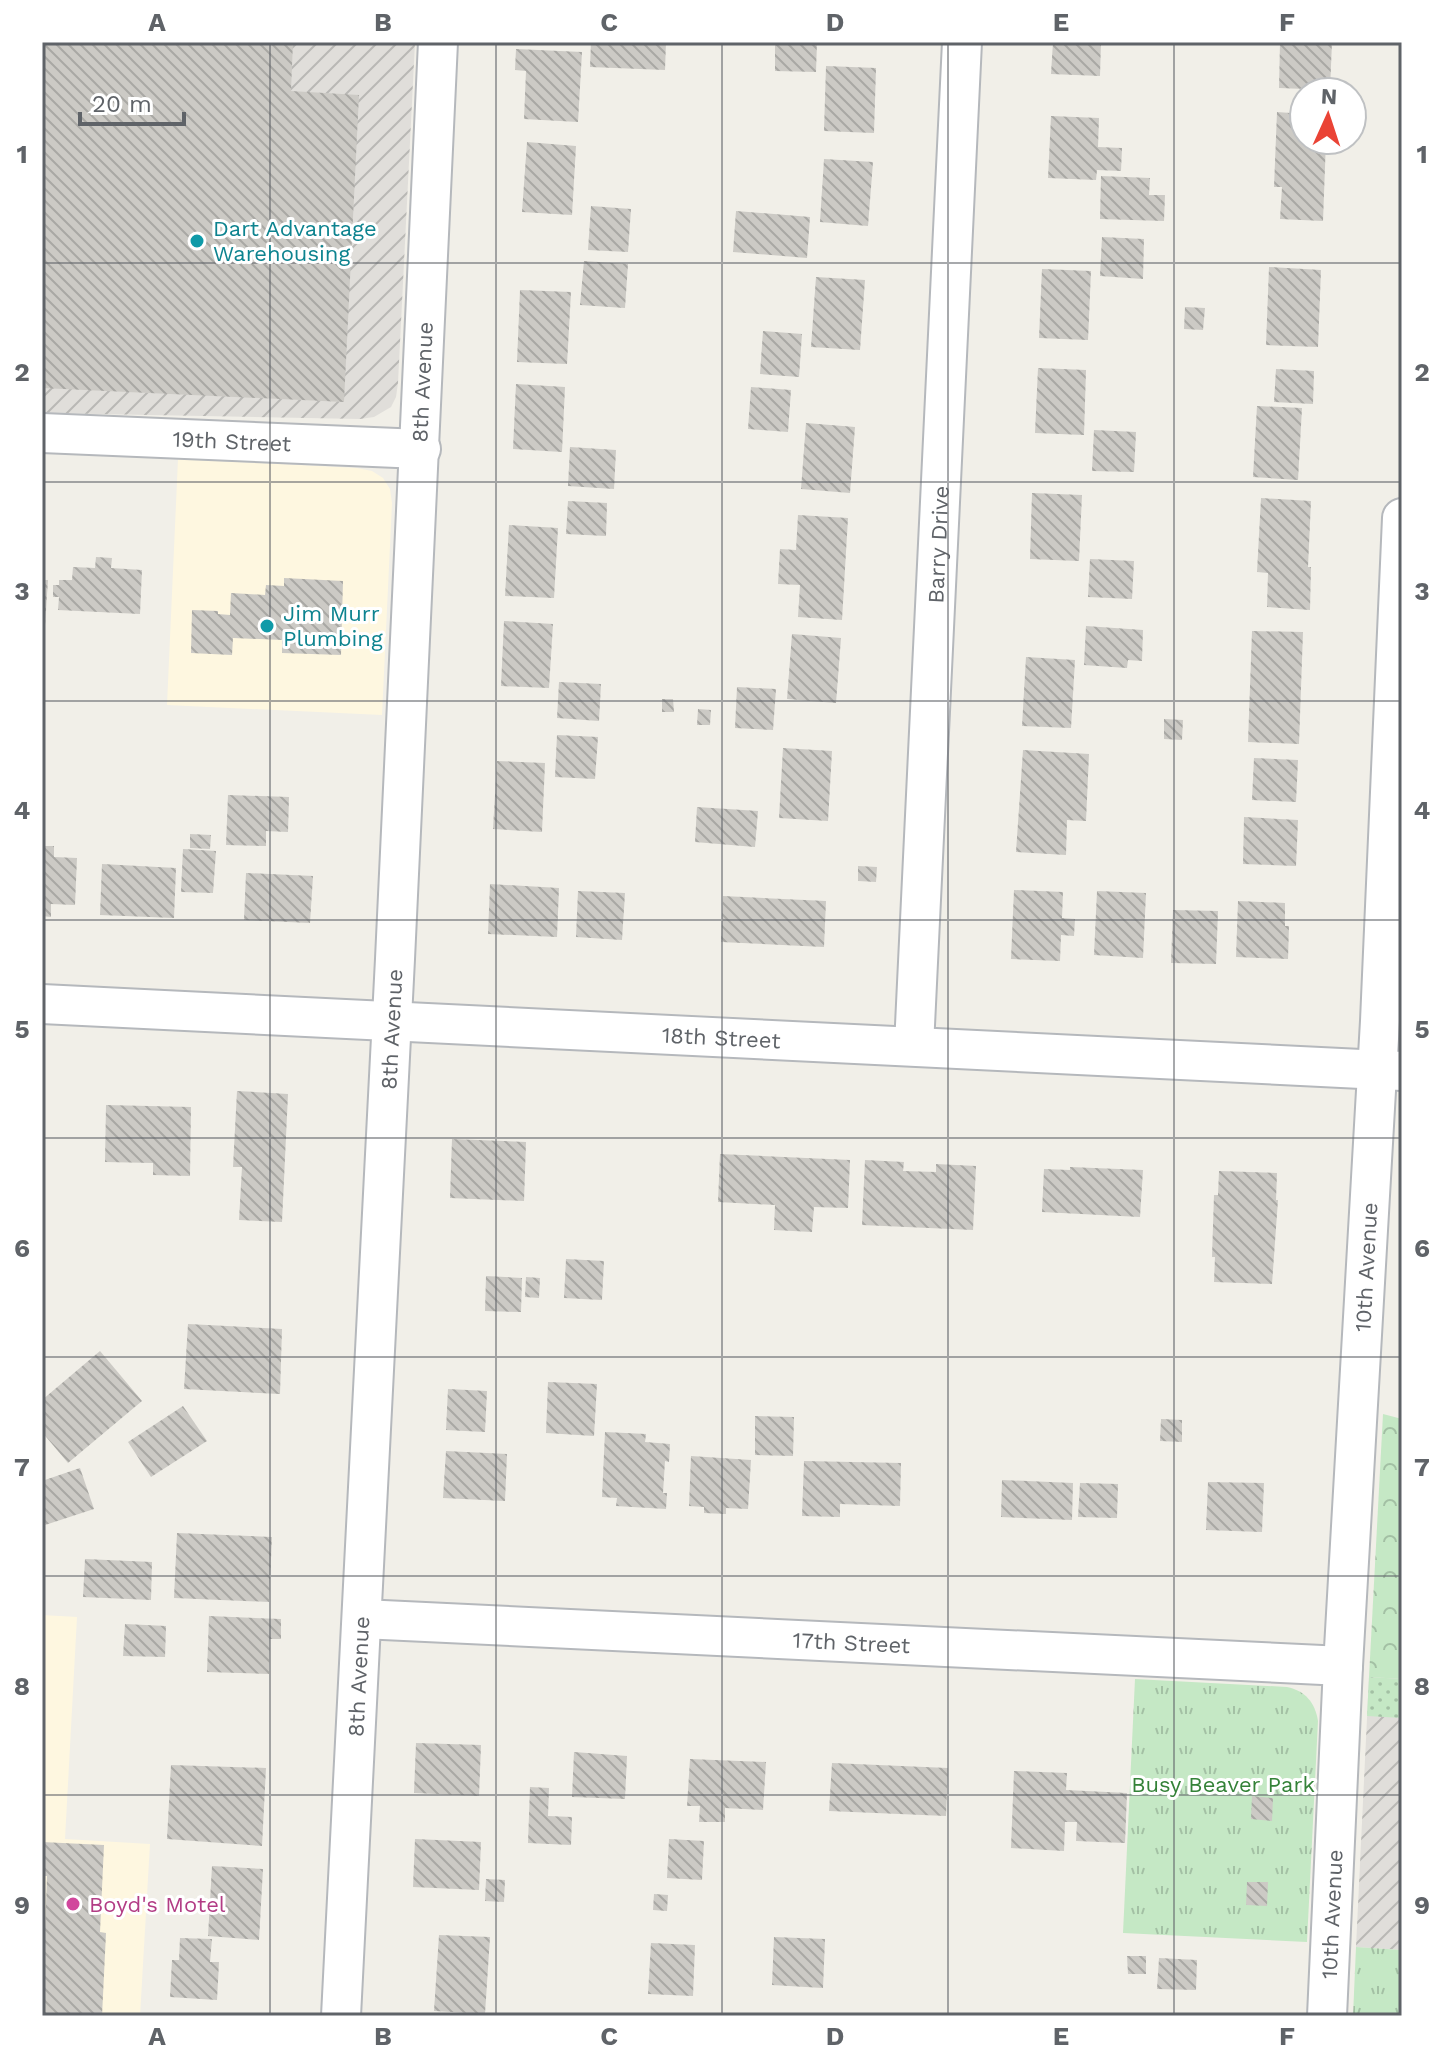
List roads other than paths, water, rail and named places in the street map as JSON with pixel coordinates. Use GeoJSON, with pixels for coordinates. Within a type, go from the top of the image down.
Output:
{"type":"FeatureCollection","features":[{"type":"Feature","properties":{"kind":"street","name":"8th Avenue"},"geometry":{"type":"LineString","coordinates":[[341,2016],[421,449],[438,42]]}},
{"type":"Feature","properties":{"kind":"street","name":"Barry Drive"},"geometry":{"type":"LineString","coordinates":[[914,1046],[962,42]]}},
{"type":"Feature","properties":{"kind":"street","name":"19th Street"},"geometry":{"type":"LineString","coordinates":[[42,433],[421,449]]}},
{"type":"Feature","properties":{"kind":"street","name":"10th Avenue"},"geometry":{"type":"LineString","coordinates":[[1327,2016],[1343,1666],[1389,1070],[1402,518]]}},
{"type":"Feature","properties":{"kind":"street","name":"18th Street"},"geometry":{"type":"LineString","coordinates":[[42,1004],[1389,1070]]}},
{"type":"Feature","properties":{"kind":"street","name":"17th Street"},"geometry":{"type":"LineString","coordinates":[[362,1619],[1343,1666]]}},
{"type":"Feature","properties":{"kind":"place","name":"Dart Advantage Warehousing"},"geometry":{"type":"Point","coordinates":[197,241]}},
{"type":"Feature","properties":{"kind":"place","name":"Jim Murr Plumbing"},"geometry":{"type":"Point","coordinates":[267,626]}},
{"type":"Feature","properties":{"kind":"place","name":"Boyd's Motel"},"geometry":{"type":"Point","coordinates":[73,1904]}},
{"type":"Feature","properties":{"kind":"park label","name":"Busy Beaver Park"},"geometry":{"type":"Point","coordinates":[1223,1784]}}]}
